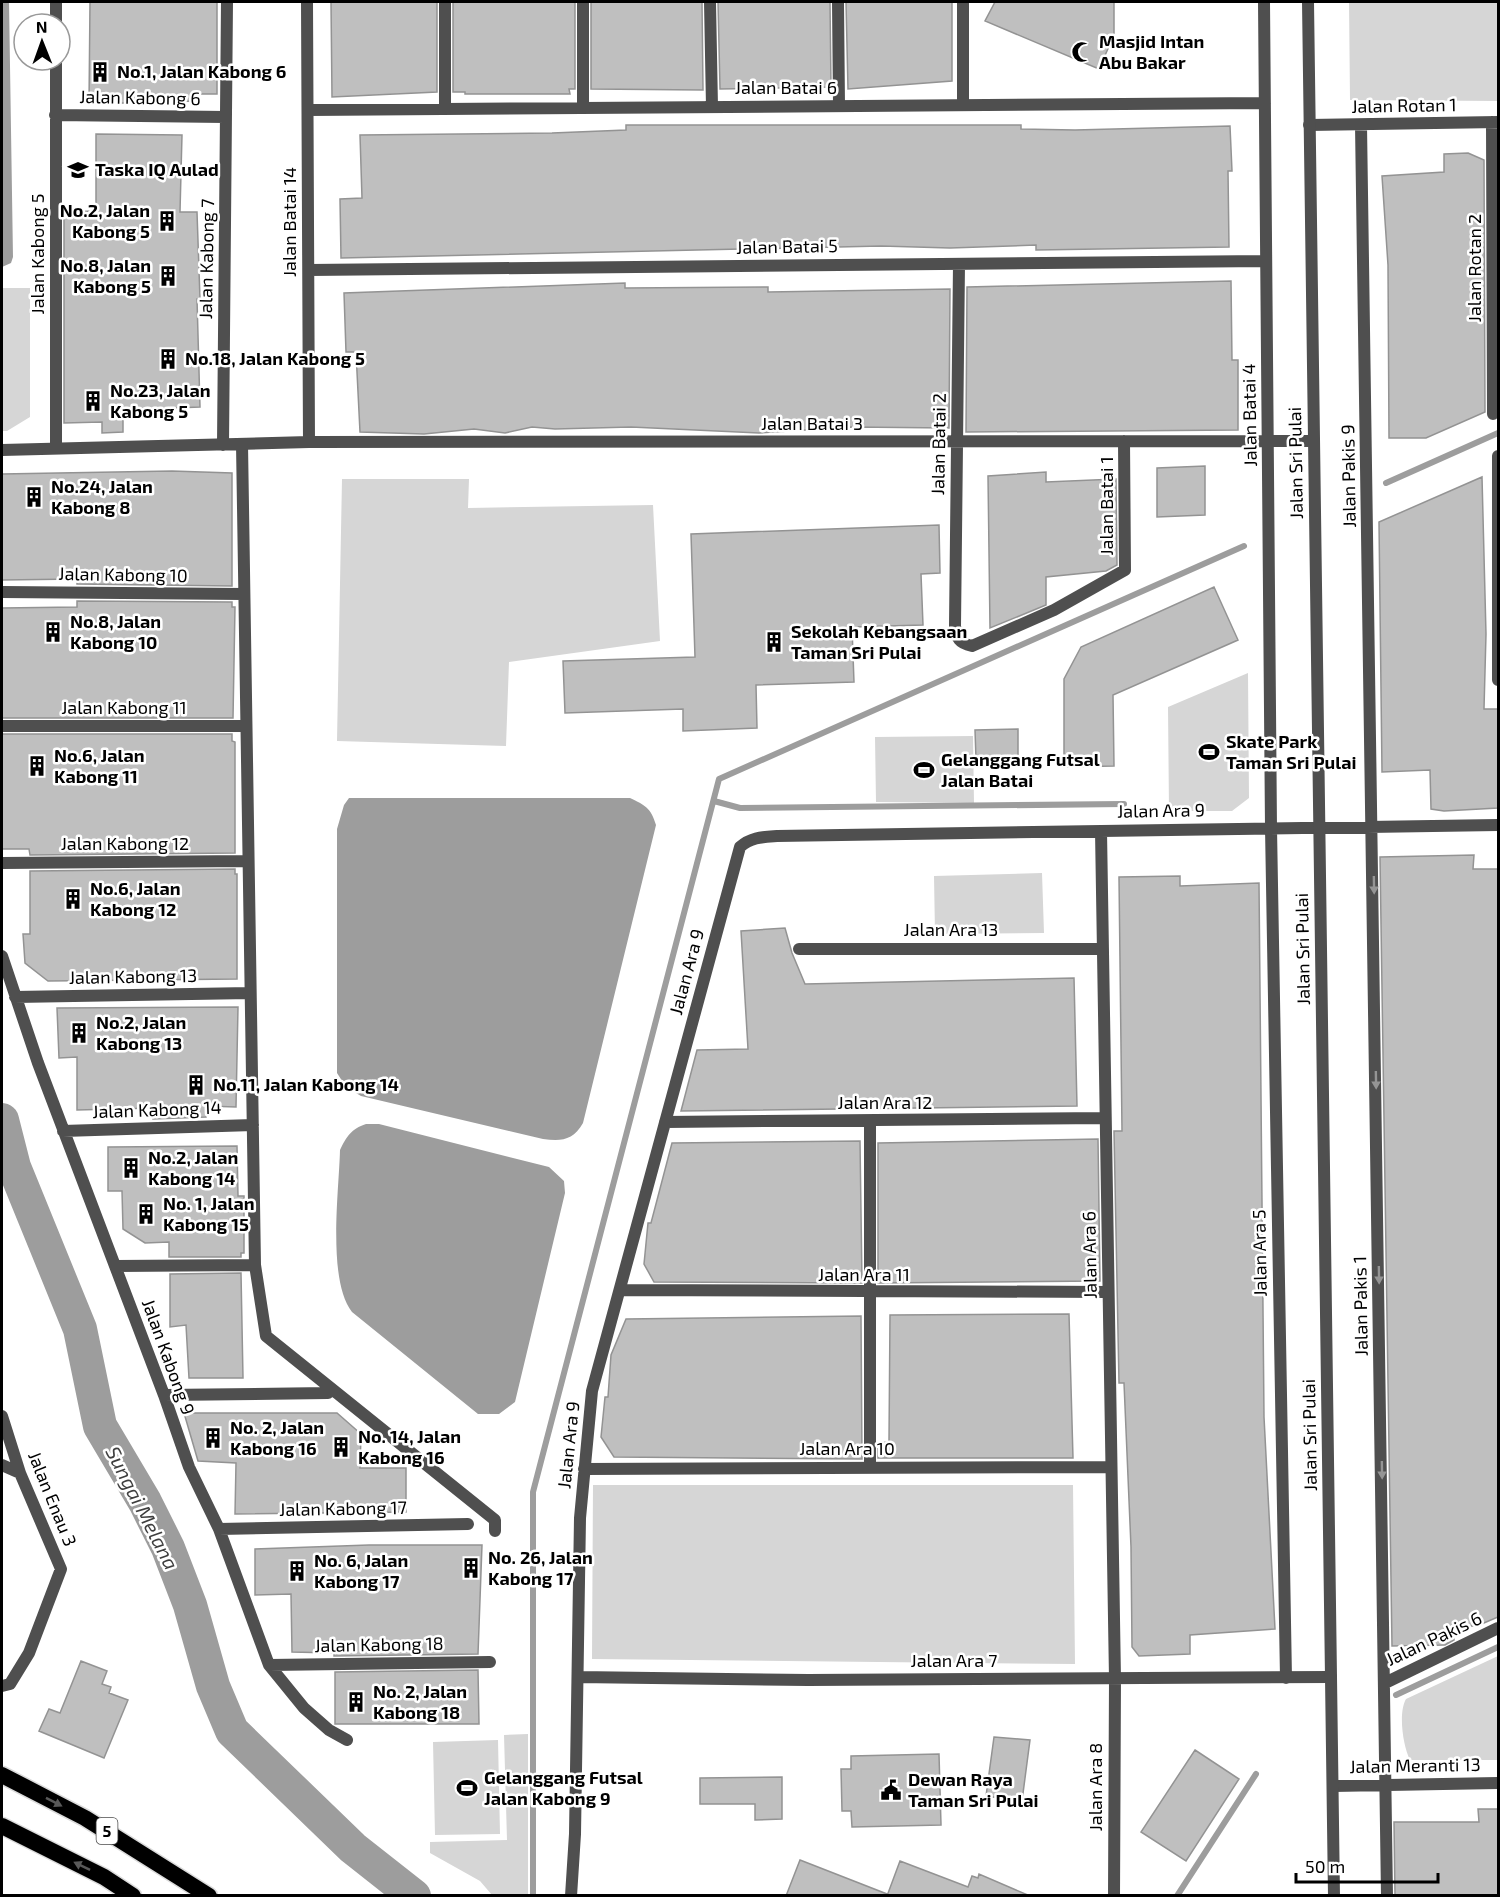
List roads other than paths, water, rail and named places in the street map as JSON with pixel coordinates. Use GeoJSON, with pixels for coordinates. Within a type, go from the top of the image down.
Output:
{"type":"FeatureCollection","features":[{"type":"Feature","properties":{"kind":"highway","name":"5"},"geometry":{"type":"LineString","coordinates":[[2,1775],[85,1818],[209,1896]]}},
{"type":"Feature","properties":{"kind":"highway","name":"5"},"geometry":{"type":"LineString","coordinates":[[2,1827],[104,1877],[133,1896]]}},
{"type":"Feature","properties":{"kind":"street","name":"Jalan Kabong 7"},"geometry":{"type":"LineString","coordinates":[[223,444],[227,2]]}},
{"type":"Feature","properties":{"kind":"street","name":"Jalan Batai 14"},"geometry":{"type":"LineString","coordinates":[[308,2],[309,442]]}},
{"type":"Feature","properties":{"kind":"street"},"geometry":{"type":"LineString","coordinates":[[445,2],[445,109]]}},
{"type":"Feature","properties":{"kind":"street"},"geometry":{"type":"LineString","coordinates":[[583,2],[583,108]]}},
{"type":"Feature","properties":{"kind":"street"},"geometry":{"type":"LineString","coordinates":[[710,2],[712,107]]}},
{"type":"Feature","properties":{"kind":"street"},"geometry":{"type":"LineString","coordinates":[[838,2],[839,106]]}},
{"type":"Feature","properties":{"kind":"street"},"geometry":{"type":"LineString","coordinates":[[963,2],[963,105]]}},
{"type":"Feature","properties":{"kind":"street","name":"Jalan Batai 4"},"geometry":{"type":"LineString","coordinates":[[1264,2],[1271,828]]}},
{"type":"Feature","properties":{"kind":"street","name":"Jalan Sri Pulai"},"geometry":{"type":"LineString","coordinates":[[1308,2],[1334,1896]]}},
{"type":"Feature","properties":{"kind":"street","name":"Jalan Kabong 5"},"geometry":{"type":"LineString","coordinates":[[56,72],[56,448]]}},
{"type":"Feature","properties":{"kind":"street","name":"Jalan Batai 6"},"geometry":{"type":"LineString","coordinates":[[308,110],[1265,103]]}},
{"type":"Feature","properties":{"kind":"street","name":"Jalan Kabong 6"},"geometry":{"type":"LineString","coordinates":[[55,115],[225,117]]}},
{"type":"Feature","properties":{"kind":"street","name":"Jalan Rotan 1"},"geometry":{"type":"LineString","coordinates":[[1310,126],[1495,122]]}},
{"type":"Feature","properties":{"kind":"street","name":"Jalan Rotan 2"},"geometry":{"type":"LineString","coordinates":[[1493,414],[1495,122]]}},
{"type":"Feature","properties":{"kind":"street","name":"Jalan Pakis 9"},"geometry":{"type":"LineString","coordinates":[[1361,125],[1373,826]]}},
{"type":"Feature","properties":{"kind":"street","name":"Jalan Batai 5"},"geometry":{"type":"LineString","coordinates":[[309,270],[1266,261]]}},
{"type":"Feature","properties":{"kind":"street","name":"Jalan Batai 2"},"geometry":{"type":"LineString","coordinates":[[955,626],[959,264]]}},
{"type":"Feature","properties":{"kind":"street","name":"Jalan Batai 1"},"geometry":{"type":"LineString","coordinates":[[955,626],[956,638],[962,644],[972,646],[1054,610],[1125,570],[1124,441]]}},
{"type":"Feature","properties":{"kind":"street","name":"Jalan Batai 3"},"geometry":{"type":"LineString","coordinates":[[2,450],[309,442],[1314,441]]}},
{"type":"Feature","properties":{"kind":"street"},"geometry":{"type":"LineString","coordinates":[[242,444],[255,1264],[266,1336],[495,1520],[495,1531]]}},
{"type":"Feature","properties":{"kind":"street"},"geometry":{"type":"LineString","coordinates":[[1498,456],[1498,680]]}},
{"type":"Feature","properties":{"kind":"street","name":"Jalan Kabong 10"},"geometry":{"type":"LineString","coordinates":[[2,591],[244,594]]}},
{"type":"Feature","properties":{"kind":"street","name":"Jalan Kabong 11"},"geometry":{"type":"LineString","coordinates":[[2,726],[246,726]]}},
{"type":"Feature","properties":{"kind":"street","name":"Jalan Ara 9"},"geometry":{"type":"LineString","coordinates":[[578,1677],[580,1518],[592,1391],[730,882],[741,848],[746,841],[777,836],[1498,825]]}},
{"type":"Feature","properties":{"kind":"street","name":"Jalan Pakis 1"},"geometry":{"type":"LineString","coordinates":[[1373,826],[1387,1896]]}},
{"type":"Feature","properties":{"kind":"street","name":"Jalan Ara 5"},"geometry":{"type":"LineString","coordinates":[[1271,828],[1286,1678]]}},
{"type":"Feature","properties":{"kind":"street","name":"Jalan Ara 6"},"geometry":{"type":"LineString","coordinates":[[1101,831],[1115,1679]]}},
{"type":"Feature","properties":{"kind":"street","name":"Jalan Kabong 12"},"geometry":{"type":"LineString","coordinates":[[2,863],[249,861]]}},
{"type":"Feature","properties":{"kind":"street","name":"Jalan Ara 13"},"geometry":{"type":"LineString","coordinates":[[799,949],[1103,949]]}},
{"type":"Feature","properties":{"kind":"street","name":"Jalan Kabong 9"},"geometry":{"type":"LineString","coordinates":[[2,956],[63,1131],[116,1266],[189,1467],[219,1529],[269,1665],[304,1708],[329,1730],[347,1740]]}},
{"type":"Feature","properties":{"kind":"street","name":"Jalan Kabong 13"},"geometry":{"type":"LineString","coordinates":[[15,997],[250,993]]}},
{"type":"Feature","properties":{"kind":"street","name":"Jalan Ara 12"},"geometry":{"type":"LineString","coordinates":[[665,1122],[1105,1118]]}},
{"type":"Feature","properties":{"kind":"street"},"geometry":{"type":"LineString","coordinates":[[870,1121],[870,1467]]}},
{"type":"Feature","properties":{"kind":"street","name":"Jalan Kabong 14"},"geometry":{"type":"LineString","coordinates":[[63,1131],[253,1125]]}},
{"type":"Feature","properties":{"kind":"street"},"geometry":{"type":"LineString","coordinates":[[116,1266],[255,1264]]}},
{"type":"Feature","properties":{"kind":"street","name":"Jalan Ara 11"},"geometry":{"type":"LineString","coordinates":[[620,1290],[870,1293],[1108,1292]]}},
{"type":"Feature","properties":{"kind":"street"},"geometry":{"type":"LineString","coordinates":[[164,1395],[328,1393]]}},
{"type":"Feature","properties":{"kind":"street","name":"Jalan Enau 3"},"geometry":{"type":"LineString","coordinates":[[2,1416],[20,1473],[61,1569],[47,1612],[29,1653],[10,1684],[2,1686]]}},
{"type":"Feature","properties":{"kind":"street"},"geometry":{"type":"LineString","coordinates":[[2,1465],[20,1473]]}},
{"type":"Feature","properties":{"kind":"street","name":"Jalan Ara 10"},"geometry":{"type":"LineString","coordinates":[[584,1468],[1111,1467]]}},
{"type":"Feature","properties":{"kind":"street","name":"Jalan Kabong 17"},"geometry":{"type":"LineString","coordinates":[[219,1529],[468,1524]]}},
{"type":"Feature","properties":{"kind":"street","name":"Jalan Pakis 6"},"geometry":{"type":"LineString","coordinates":[[1384,1683],[1498,1628]]}},
{"type":"Feature","properties":{"kind":"street","name":"Jalan Kabong 18"},"geometry":{"type":"LineString","coordinates":[[269,1665],[490,1662]]}},
{"type":"Feature","properties":{"kind":"street"},"geometry":{"type":"LineString","coordinates":[[571,1896],[575,1834],[578,1677]]}},
{"type":"Feature","properties":{"kind":"street","name":"Jalan Ara 7"},"geometry":{"type":"LineString","coordinates":[[578,1677],[808,1680],[1331,1677]]}},
{"type":"Feature","properties":{"kind":"street","name":"Jalan Ara 8"},"geometry":{"type":"LineString","coordinates":[[1114,1896],[1115,1679]]}},
{"type":"Feature","properties":{"kind":"street","name":"Jalan Meranti 13"},"geometry":{"type":"LineString","coordinates":[[1333,1786],[1498,1783]]}},
{"type":"Feature","properties":{"kind":"waterway"},"geometry":{"type":"LineString","coordinates":[[1386,483],[1498,433]]}},
{"type":"Feature","properties":{"kind":"waterway"},"geometry":{"type":"LineString","coordinates":[[533,1896],[533,1492],[719,779],[1244,546]]}},
{"type":"Feature","properties":{"kind":"waterway"},"geometry":{"type":"LineString","coordinates":[[714,801],[740,808],[1124,804]]}},
{"type":"Feature","properties":{"kind":"waterway","name":"Sungai Melana"},"geometry":{"type":"LineString","coordinates":[[2,1120],[14,1167],[80,1329],[100,1426],[145,1502],[168,1548],[190,1605],[213,1686],[232,1731],[353,1848],[414,1896]]}},
{"type":"Feature","properties":{"kind":"waterway"},"geometry":{"type":"LineString","coordinates":[[1396,1695],[1498,1647]]}},
{"type":"Feature","properties":{"kind":"waterway"},"geometry":{"type":"LineString","coordinates":[[1177,1896],[1256,1774]]}},
{"type":"Feature","properties":{"kind":"place","name":"Masjid Intan Abu Bakar"},"geometry":{"type":"Point","coordinates":[1082,52]}},
{"type":"Feature","properties":{"kind":"place","name":"No.1, Jalan Kabong 6"},"geometry":{"type":"Point","coordinates":[100,72]}},
{"type":"Feature","properties":{"kind":"place","name":"Taska IQ Aulad"},"geometry":{"type":"Point","coordinates":[78,170]}},
{"type":"Feature","properties":{"kind":"place","name":"No.2, Jalan Kabong 5"},"geometry":{"type":"Point","coordinates":[167,221]}},
{"type":"Feature","properties":{"kind":"place","name":"No.8, Jalan Kabong 5"},"geometry":{"type":"Point","coordinates":[168,276]}},
{"type":"Feature","properties":{"kind":"place","name":"No.18, Jalan Kabong 5"},"geometry":{"type":"Point","coordinates":[168,359]}},
{"type":"Feature","properties":{"kind":"place","name":"No.23, Jalan Kabong 5"},"geometry":{"type":"Point","coordinates":[93,401]}},
{"type":"Feature","properties":{"kind":"place","name":"No.24, Jalan Kabong 8"},"geometry":{"type":"Point","coordinates":[34,497]}},
{"type":"Feature","properties":{"kind":"place","name":"No.8, Jalan Kabong 10"},"geometry":{"type":"Point","coordinates":[53,632]}},
{"type":"Feature","properties":{"kind":"place","name":"Sekolah Kebangsaan Taman Sri Pulai"},"geometry":{"type":"Point","coordinates":[774,642]}},
{"type":"Feature","properties":{"kind":"place","name":"Skate Park Taman Sri Pulai"},"geometry":{"type":"Point","coordinates":[1209,752]}},
{"type":"Feature","properties":{"kind":"place","name":"No.6, Jalan Kabong 11"},"geometry":{"type":"Point","coordinates":[37,766]}},
{"type":"Feature","properties":{"kind":"place","name":"Gelanggang Futsal Jalan Batai"},"geometry":{"type":"Point","coordinates":[924,770]}},
{"type":"Feature","properties":{"kind":"place","name":"No.6, Jalan Kabong 12"},"geometry":{"type":"Point","coordinates":[73,899]}},
{"type":"Feature","properties":{"kind":"place","name":"No.2, Jalan Kabong 13"},"geometry":{"type":"Point","coordinates":[79,1033]}},
{"type":"Feature","properties":{"kind":"place","name":"No.11, Jalan Kabong 14"},"geometry":{"type":"Point","coordinates":[196,1085]}},
{"type":"Feature","properties":{"kind":"place","name":"No.2, Jalan Kabong 14"},"geometry":{"type":"Point","coordinates":[131,1168]}},
{"type":"Feature","properties":{"kind":"place","name":"No. 1, Jalan Kabong 15"},"geometry":{"type":"Point","coordinates":[146,1214]}},
{"type":"Feature","properties":{"kind":"place","name":"No. 2, Jalan Kabong 16"},"geometry":{"type":"Point","coordinates":[213,1438]}},
{"type":"Feature","properties":{"kind":"place","name":"No. 14, Jalan Kabong 16"},"geometry":{"type":"Point","coordinates":[341,1447]}},
{"type":"Feature","properties":{"kind":"place","name":"No. 26, Jalan Kabong 17"},"geometry":{"type":"Point","coordinates":[471,1568]}},
{"type":"Feature","properties":{"kind":"place","name":"No. 6, Jalan Kabong 17"},"geometry":{"type":"Point","coordinates":[297,1571]}},
{"type":"Feature","properties":{"kind":"place","name":"No. 2, Jalan Kabong 18"},"geometry":{"type":"Point","coordinates":[356,1702]}},
{"type":"Feature","properties":{"kind":"place","name":"Gelanggang Futsal Jalan Kabong 9"},"geometry":{"type":"Point","coordinates":[467,1788]}},
{"type":"Feature","properties":{"kind":"place","name":"Dewan Raya Taman Sri Pulai"},"geometry":{"type":"Point","coordinates":[891,1790]}}]}
